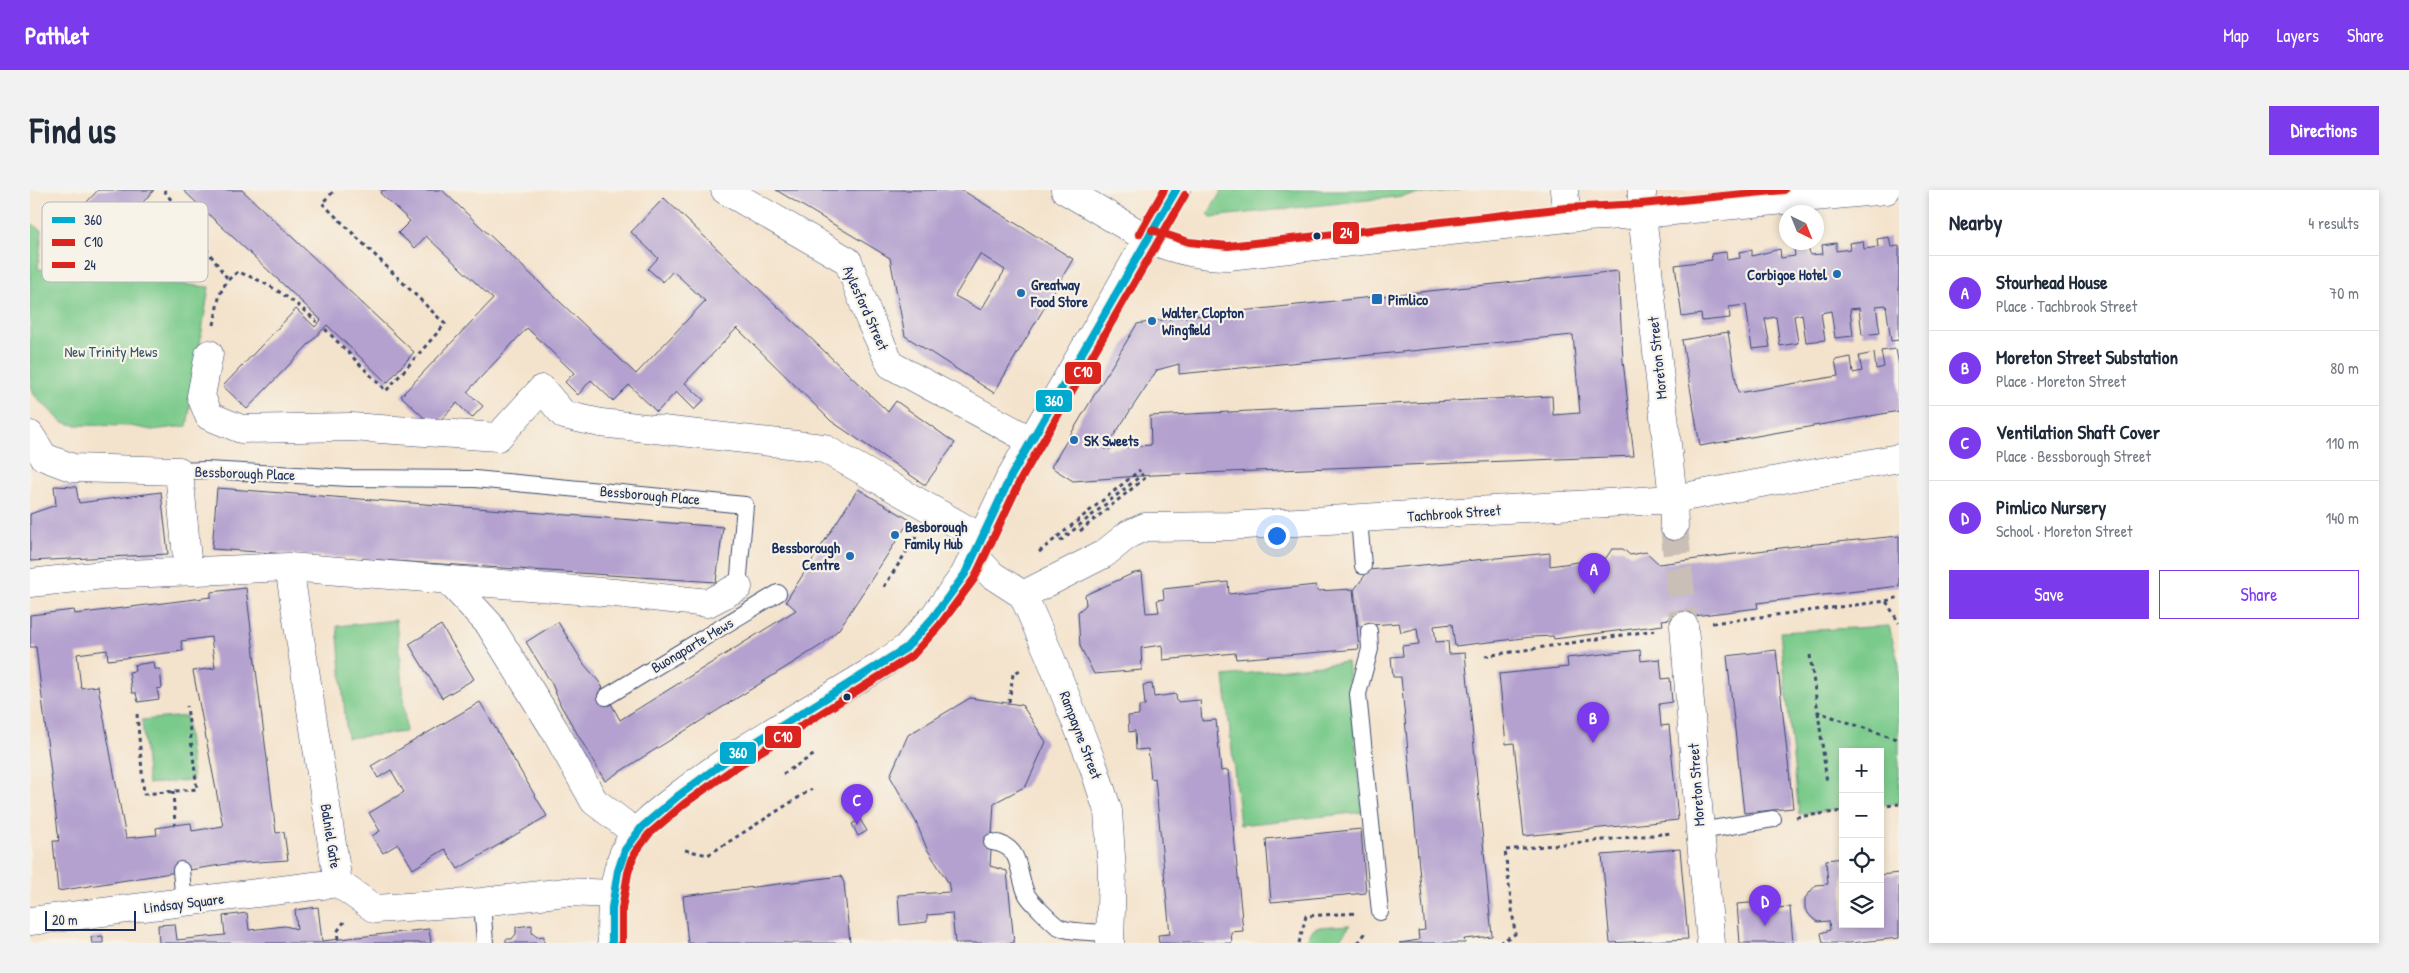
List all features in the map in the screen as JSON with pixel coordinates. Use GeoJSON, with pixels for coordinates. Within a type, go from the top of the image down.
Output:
{"type":"FeatureCollection","features":[{"type":"Feature","properties":{"kind":"street","name":"Aylesford Street"},"geometry":{"type":"LineString","coordinates":[[724,190],[848,261],[870,320],[891,365],[1032,441]]}},
{"type":"Feature","properties":{"kind":"street"},"geometry":{"type":"LineString","coordinates":[[1065,190],[1148,239],[1187,253],[1205,256],[1228,256],[1567,218],[1642,202],[1886,190]]}},
{"type":"Feature","properties":{"kind":"street"},"geometry":{"type":"LineString","coordinates":[[612,943],[614,894],[625,850],[636,833],[656,814],[708,773],[882,665],[906,648],[944,604],[965,574],[1012,476],[1176,190]]}},
{"type":"Feature","properties":{"kind":"street"},"geometry":{"type":"LineString","coordinates":[[1564,190],[1567,218]]}},
{"type":"Feature","properties":{"kind":"street","name":"Moreton Street"},"geometry":{"type":"LineString","coordinates":[[1642,202],[1673,499],[1674,526]]}},
{"type":"Feature","properties":{"kind":"street"},"geometry":{"type":"LineString","coordinates":[[209,354],[201,396],[209,416],[241,429],[351,427],[498,437],[542,389],[564,415],[601,422],[823,448],[933,511],[978,547],[992,574],[1023,595]]}},
{"type":"Feature","properties":{"kind":"street","name":"Bessborough Place"},"geometry":{"type":"LineString","coordinates":[[30,435],[44,457],[73,468],[179,471],[188,570]]}},
{"type":"Feature","properties":{"kind":"street","name":"Tachbrook Street"},"geometry":{"type":"LineString","coordinates":[[1023,595],[1095,558],[1129,534],[1146,528],[1230,526],[1359,519],[1673,499],[1899,458]]}},
{"type":"Feature","properties":{"kind":"street","name":"Bessborough Place"},"geometry":{"type":"LineString","coordinates":[[30,583],[103,575],[289,567],[708,602],[738,587]]}},
{"type":"Feature","properties":{"kind":"street","name":"Balniel Gate"},"geometry":{"type":"LineString","coordinates":[[289,567],[338,883],[375,909],[482,902],[565,892],[614,894]]}},
{"type":"Feature","properties":{"kind":"street"},"geometry":{"type":"LineString","coordinates":[[449,581],[489,624],[561,724],[594,801],[636,833]]}},
{"type":"Feature","properties":{"kind":"street","name":"Rampayne Street"},"geometry":{"type":"LineString","coordinates":[[1023,595],[1090,756],[1108,811],[1112,872],[1111,938]]}},
{"type":"Feature","properties":{"kind":"street","name":"Moreton Street"},"geometry":{"type":"LineString","coordinates":[[1684,626],[1711,943]]}},
{"type":"Feature","properties":{"kind":"street","name":"Lindsay Square"},"geometry":{"type":"LineString","coordinates":[[30,921],[338,883]]}},
{"type":"Feature","properties":{"kind":"lane","name":"Bessborough Place"},"geometry":{"type":"LineString","coordinates":[[179,471],[206,470],[350,478],[475,480],[745,505],[738,587]]}},
{"type":"Feature","properties":{"kind":"lane"},"geometry":{"type":"LineString","coordinates":[[1359,519],[1363,566]]}},
{"type":"Feature","properties":{"kind":"lane","name":"Buonaparte Mews"},"geometry":{"type":"LineString","coordinates":[[606,697],[778,593]]}},
{"type":"Feature","properties":{"kind":"lane"},"geometry":{"type":"LineString","coordinates":[[1369,631],[1370,649],[1358,694],[1380,912]]}},
{"type":"Feature","properties":{"kind":"lane"},"geometry":{"type":"LineString","coordinates":[[1700,830],[1773,819]]}},
{"type":"Feature","properties":{"kind":"lane"},"geometry":{"type":"LineString","coordinates":[[992,842],[1002,843],[1015,854],[1028,896],[1058,927],[1111,938]]}},
{"type":"Feature","properties":{"kind":"lane"},"geometry":{"type":"LineString","coordinates":[[181,870],[184,903]]}},
{"type":"Feature","properties":{"kind":"lane"},"geometry":{"type":"LineString","coordinates":[[482,902],[486,943]]}},
{"type":"Feature","properties":{"kind":"path"},"geometry":{"type":"LineString","coordinates":[[164,190],[173,202]]}},
{"type":"Feature","properties":{"kind":"path"},"geometry":{"type":"LineString","coordinates":[[325,329],[386,390],[445,324],[322,203],[335,190]]}},
{"type":"Feature","properties":{"kind":"path"},"geometry":{"type":"LineString","coordinates":[[208,251],[227,278]]}},
{"type":"Feature","properties":{"kind":"path"},"geometry":{"type":"LineString","coordinates":[[209,354],[220,296],[227,278],[238,272],[252,276],[294,300],[317,322]]}},
{"type":"Feature","properties":{"kind":"path"},"geometry":{"type":"LineString","coordinates":[[1032,558],[1141,472],[1042,555]]}},
{"type":"Feature","properties":{"kind":"path"},"geometry":{"type":"LineString","coordinates":[[884,587],[933,511]]}},
{"type":"Feature","properties":{"kind":"path"},"geometry":{"type":"LineString","coordinates":[[1886,601],[1899,597]]}},
{"type":"Feature","properties":{"kind":"path"},"geometry":{"type":"LineString","coordinates":[[1810,656],[1827,783]]}},
{"type":"Feature","properties":{"kind":"path"},"geometry":{"type":"LineString","coordinates":[[1010,702],[1013,674],[1022,669]]}},
{"type":"Feature","properties":{"kind":"path"},"geometry":{"type":"LineString","coordinates":[[137,714],[144,794],[197,789],[188,706]]}},
{"type":"Feature","properties":{"kind":"path"},"geometry":{"type":"LineString","coordinates":[[1818,712],[1899,740]]}},
{"type":"Feature","properties":{"kind":"path"},"geometry":{"type":"LineString","coordinates":[[782,774],[815,754]]}},
{"type":"Feature","properties":{"kind":"path"},"geometry":{"type":"LineString","coordinates":[[685,850],[708,855],[812,789]]}},
{"type":"Feature","properties":{"kind":"path"},"geometry":{"type":"LineString","coordinates":[[173,791],[176,825]]}},
{"type":"Feature","properties":{"kind":"path"},"geometry":{"type":"LineString","coordinates":[[1884,806],[1899,804]]}},
{"type":"Feature","properties":{"kind":"path"},"geometry":{"type":"LineString","coordinates":[[1773,819],[1839,811]]}},
{"type":"Feature","properties":{"kind":"path"},"geometry":{"type":"LineString","coordinates":[[1499,943],[1515,934],[1505,850],[1700,830]]}},
{"type":"Feature","properties":{"kind":"path"},"geometry":{"type":"LineString","coordinates":[[1299,943],[1306,916],[1380,912]]}},
{"type":"Feature","properties":{"kind":"green space"},"geometry":{"type":"Polygon","coordinates":[[[1222,190],[1459,190],[1211,217],[1208,214],[1222,190]]]}},
{"type":"Feature","properties":{"kind":"green space","name":"New Trinity Mews"},"geometry":{"type":"Polygon","coordinates":[[[30,222],[42,231],[38,269],[42,269],[42,282],[162,282],[209,287],[187,426],[152,430],[130,426],[74,425],[62,422],[34,395],[30,381],[30,222]]]}},
{"type":"Feature","properties":{"kind":"green space"},"geometry":{"type":"Polygon","coordinates":[[[396,620],[406,732],[347,738],[337,626],[396,620]]]}},
{"type":"Feature","properties":{"kind":"green space"},"geometry":{"type":"Polygon","coordinates":[[[1889,626],[1899,665],[1899,803],[1884,805],[1884,748],[1839,748],[1839,809],[1799,814],[1780,632],[1889,626]]]}},
{"type":"Feature","properties":{"kind":"green space"},"geometry":{"type":"Polygon","coordinates":[[[1347,662],[1363,812],[1240,825],[1224,676],[1347,662]]]}},
{"type":"Feature","properties":{"kind":"green space"},"geometry":{"type":"Polygon","coordinates":[[[186,716],[193,780],[148,784],[142,720],[186,716]]]}},
{"type":"Feature","properties":{"kind":"green space"},"geometry":{"type":"Polygon","coordinates":[[[1351,925],[1336,943],[1305,943],[1313,929],[1317,927],[1351,925]]]}},
{"type":"Feature","properties":{"kind":"building"},"geometry":{"type":"Polygon","coordinates":[[[98,190],[154,190],[143,202],[87,202],[98,190]]]}},
{"type":"Feature","properties":{"kind":"building"},"geometry":{"type":"Polygon","coordinates":[[[183,190],[242,190],[414,352],[387,383],[327,325],[247,409],[223,386],[296,309],[315,327],[321,320],[208,214],[208,202],[196,202],[183,190]]]}},
{"type":"Feature","properties":{"kind":"building"},"geometry":{"type":"Polygon","coordinates":[[[383,190],[442,190],[636,374],[705,301],[673,271],[663,282],[648,269],[658,258],[631,232],[664,198],[888,412],[896,401],[955,443],[925,485],[831,421],[737,328],[685,383],[704,400],[694,410],[676,392],[657,412],[629,385],[613,401],[591,380],[578,395],[565,382],[574,373],[527,328],[467,392],[483,406],[472,418],[457,403],[434,427],[401,396],[493,299],[426,236],[415,248],[398,233],[410,221],[380,193],[383,190]]]}},
{"type":"Feature","properties":{"kind":"building"},"geometry":{"type":"Polygon","coordinates":[[[776,190],[962,190],[1073,259],[994,393],[905,336],[890,258],[776,190]],[[980,254],[955,296],[981,310],[1005,270],[980,254]]]}},
{"type":"Feature","properties":{"kind":"building"},"geometry":{"type":"Polygon","coordinates":[[[1889,237],[1891,247],[1899,246],[1899,340],[1891,341],[1886,305],[1876,306],[1880,333],[1862,335],[1859,308],[1850,309],[1853,336],[1835,338],[1831,311],[1821,313],[1825,340],[1806,342],[1802,314],[1794,316],[1798,343],[1780,346],[1776,317],[1765,319],[1770,347],[1752,349],[1746,305],[1729,307],[1730,318],[1702,321],[1701,314],[1682,317],[1675,265],[1712,260],[1711,254],[1726,252],[1727,260],[1740,258],[1739,252],[1752,250],[1752,256],[1779,249],[1781,258],[1795,256],[1794,250],[1809,250],[1810,255],[1823,254],[1824,245],[1836,243],[1836,251],[1850,249],[1849,243],[1863,241],[1864,249],[1878,247],[1877,239],[1889,237]]]}},
{"type":"Feature","properties":{"kind":"building"},"geometry":{"type":"Polygon","coordinates":[[[1618,271],[1623,361],[1634,456],[1153,475],[1073,481],[1051,467],[1137,324],[1175,318],[1618,271]],[[1573,335],[1179,374],[1179,364],[1157,370],[1105,449],[1151,445],[1150,416],[1552,396],[1553,415],[1580,413],[1573,335]]]}},
{"type":"Feature","properties":{"kind":"building"},"geometry":{"type":"Polygon","coordinates":[[[1728,332],[1738,393],[1838,376],[1835,360],[1851,357],[1853,373],[1862,371],[1859,356],[1874,353],[1876,369],[1884,367],[1881,351],[1896,349],[1899,366],[1899,411],[1700,446],[1682,340],[1728,332]]]}},
{"type":"Feature","properties":{"kind":"building"},"geometry":{"type":"Polygon","coordinates":[[[54,486],[76,487],[79,503],[161,492],[168,554],[30,561],[30,514],[56,505],[54,486]]]}},
{"type":"Feature","properties":{"kind":"building"},"geometry":{"type":"Polygon","coordinates":[[[217,488],[723,527],[716,582],[212,549],[217,488]]]}},
{"type":"Feature","properties":{"kind":"building"},"geometry":{"type":"Polygon","coordinates":[[[858,489],[910,520],[839,629],[823,644],[605,781],[561,706],[552,684],[526,642],[558,622],[584,664],[600,683],[620,720],[796,610],[786,601],[858,489]]]}},
{"type":"Feature","properties":{"kind":"building"},"geometry":{"type":"Polygon","coordinates":[[[1899,536],[1899,586],[1757,603],[1758,608],[1662,620],[1663,625],[1554,639],[1553,636],[1532,637],[1455,646],[1452,624],[1434,626],[1436,642],[1448,641],[1449,654],[1465,653],[1492,936],[1464,939],[1465,943],[1399,943],[1419,940],[1418,931],[1425,930],[1401,677],[1393,677],[1391,657],[1403,656],[1402,646],[1419,644],[1417,628],[1401,632],[1399,623],[1358,626],[1354,590],[1369,570],[1550,553],[1550,566],[1606,558],[1612,549],[1623,549],[1630,555],[1646,552],[1659,564],[1796,546],[1899,536]]]}},
{"type":"Feature","properties":{"kind":"building"},"geometry":{"type":"Polygon","coordinates":[[[1142,572],[1146,613],[1159,612],[1157,600],[1164,599],[1163,589],[1228,582],[1229,594],[1316,585],[1317,591],[1353,589],[1359,649],[1236,659],[1235,653],[1163,660],[1162,645],[1141,648],[1142,670],[1094,674],[1080,646],[1078,612],[1086,605],[1085,595],[1134,573],[1142,572]]]}},
{"type":"Feature","properties":{"kind":"building"},"geometry":{"type":"Polygon","coordinates":[[[246,588],[276,833],[284,832],[288,860],[227,864],[58,891],[53,841],[59,841],[36,647],[30,647],[30,615],[74,610],[75,614],[211,597],[211,592],[246,588]],[[211,637],[181,641],[183,651],[108,660],[107,650],[77,654],[81,688],[98,686],[126,838],[157,835],[156,828],[191,823],[192,831],[223,826],[193,671],[215,668],[211,637]]]}},
{"type":"Feature","properties":{"kind":"building"},"geometry":{"type":"Polygon","coordinates":[[[441,625],[474,679],[442,698],[409,644],[441,625]]]}},
{"type":"Feature","properties":{"kind":"building"},"geometry":{"type":"Polygon","coordinates":[[[1640,650],[1641,661],[1660,659],[1662,679],[1670,678],[1672,702],[1659,704],[1661,726],[1669,725],[1678,820],[1524,836],[1514,743],[1506,744],[1499,674],[1568,667],[1567,658],[1640,650]]]}},
{"type":"Feature","properties":{"kind":"building"},"geometry":{"type":"Polygon","coordinates":[[[1776,650],[1793,808],[1744,813],[1727,656],[1776,650]]]}},
{"type":"Feature","properties":{"kind":"building"},"geometry":{"type":"Polygon","coordinates":[[[154,662],[155,669],[160,669],[162,688],[157,689],[159,699],[138,702],[136,693],[132,693],[129,672],[135,671],[134,665],[154,662]]]}},
{"type":"Feature","properties":{"kind":"building"},"geometry":{"type":"Polygon","coordinates":[[[1152,684],[1154,697],[1176,694],[1177,702],[1200,700],[1202,721],[1216,720],[1221,771],[1228,770],[1243,931],[1231,932],[1232,943],[1159,943],[1158,935],[1170,934],[1155,778],[1151,779],[1148,749],[1136,750],[1135,731],[1129,732],[1128,716],[1139,715],[1139,706],[1145,705],[1143,685],[1152,684]]]}},
{"type":"Feature","properties":{"kind":"building"},"geometry":{"type":"Polygon","coordinates":[[[970,698],[1022,705],[1046,742],[1026,786],[994,803],[990,866],[1007,871],[1014,943],[955,943],[952,913],[927,915],[927,922],[900,925],[898,895],[950,892],[948,882],[927,849],[916,822],[890,776],[908,735],[970,698]]]}},
{"type":"Feature","properties":{"kind":"building"},"geometry":{"type":"Polygon","coordinates":[[[480,702],[547,816],[458,869],[445,849],[413,869],[398,844],[383,853],[372,836],[380,831],[369,813],[404,792],[391,770],[378,778],[371,766],[480,702]]]}},
{"type":"Feature","properties":{"kind":"building"},"geometry":{"type":"Polygon","coordinates":[[[860,819],[867,831],[858,836],[852,824],[860,819]]]}},
{"type":"Feature","properties":{"kind":"building"},"geometry":{"type":"Polygon","coordinates":[[[1361,829],[1366,893],[1271,902],[1266,839],[1361,829]]]}},
{"type":"Feature","properties":{"kind":"building"},"geometry":{"type":"Polygon","coordinates":[[[1680,849],[1688,939],[1610,943],[1602,855],[1680,849]]]}},
{"type":"Feature","properties":{"kind":"building"},"geometry":{"type":"Polygon","coordinates":[[[1839,858],[1839,928],[1884,928],[1884,875],[1899,873],[1899,938],[1850,943],[1823,943],[1821,933],[1830,930],[1829,921],[1818,922],[1811,917],[1805,909],[1805,898],[1816,885],[1828,884],[1826,860],[1839,858]]]}},
{"type":"Feature","properties":{"kind":"building"},"geometry":{"type":"Polygon","coordinates":[[[841,876],[844,883],[850,943],[688,943],[683,896],[841,876]]]}},
{"type":"Feature","properties":{"kind":"building"},"geometry":{"type":"Polygon","coordinates":[[[1774,901],[1775,908],[1790,907],[1793,943],[1740,943],[1737,904],[1774,901]]]}},
{"type":"Feature","properties":{"kind":"building"},"geometry":{"type":"Polygon","coordinates":[[[318,907],[322,941],[429,929],[431,943],[159,943],[158,925],[175,924],[177,940],[225,935],[223,916],[247,913],[249,930],[285,926],[297,929],[295,910],[318,907]]]}},
{"type":"Feature","properties":{"kind":"building"},"geometry":{"type":"Polygon","coordinates":[[[532,925],[532,933],[537,937],[544,936],[544,943],[506,943],[506,939],[512,939],[516,934],[516,927],[532,925]]]}},
{"type":"Feature","properties":{"kind":"building"},"geometry":{"type":"Polygon","coordinates":[[[103,936],[103,943],[92,943],[91,937],[103,936]]]}},
{"type":"Feature","properties":{"kind":"tunnel"},"geometry":{"type":"LineString","coordinates":[[1674,526],[1684,626]]}},
{"type":"Feature","properties":{"kind":"transit line","name":"24"},"geometry":{"type":"LineString","coordinates":[[1139,234],[1164,190]]}},
{"type":"Feature","properties":{"kind":"transit line","name":"360"},"geometry":{"type":"LineString","coordinates":[[612,943],[612,908],[618,871],[625,850],[642,827],[678,796],[727,760],[906,648],[932,619],[965,574],[1011,476],[1176,190]]}},
{"type":"Feature","properties":{"kind":"transit line","name":"24"},"geometry":{"type":"LineString","coordinates":[[1152,230],[1189,242],[1228,246],[1566,208],[1641,204],[1784,190]]}},
{"type":"Feature","properties":{"kind":"transit line","name":"C10"},"geometry":{"type":"LineString","coordinates":[[622,942],[622,909],[628,873],[634,854],[649,834],[684,804],[733,769],[912,656],[940,625],[974,579],[1020,481],[1185,195]]}},
{"type":"Feature","properties":{"kind":"place","name":"Corbigoe Hotel"},"geometry":{"type":"Point","coordinates":[1837,274]}},
{"type":"Feature","properties":{"kind":"place","name":"Greatway Food Store"},"geometry":{"type":"Point","coordinates":[1021,293]}},
{"type":"Feature","properties":{"kind":"place","name":"Pimlico"},"geometry":{"type":"Point","coordinates":[1377,299]}},
{"type":"Feature","properties":{"kind":"place","name":"Walter Clopton Wingfield"},"geometry":{"type":"Point","coordinates":[1152,321]}},
{"type":"Feature","properties":{"kind":"place","name":"SK Sweets"},"geometry":{"type":"Point","coordinates":[1074,440]}},
{"type":"Feature","properties":{"kind":"place","name":"Besborough Family Hub"},"geometry":{"type":"Point","coordinates":[895,535]}},
{"type":"Feature","properties":{"kind":"place","name":"Bessborough Centre"},"geometry":{"type":"Point","coordinates":[850,556]}},
{"type":"Feature","properties":{"kind":"place","name":"Stourhead House"},"geometry":{"type":"Point","coordinates":[1594,594]}},
{"type":"Feature","properties":{"kind":"place","name":"Moreton Street Substation"},"geometry":{"type":"Point","coordinates":[1593,743]}},
{"type":"Feature","properties":{"kind":"place","name":"Ventilation Shaft Cover"},"geometry":{"type":"Point","coordinates":[857,825]}},
{"type":"Feature","properties":{"kind":"place","name":"Pimlico Nursery"},"geometry":{"type":"Point","coordinates":[1765,926]}}]}
